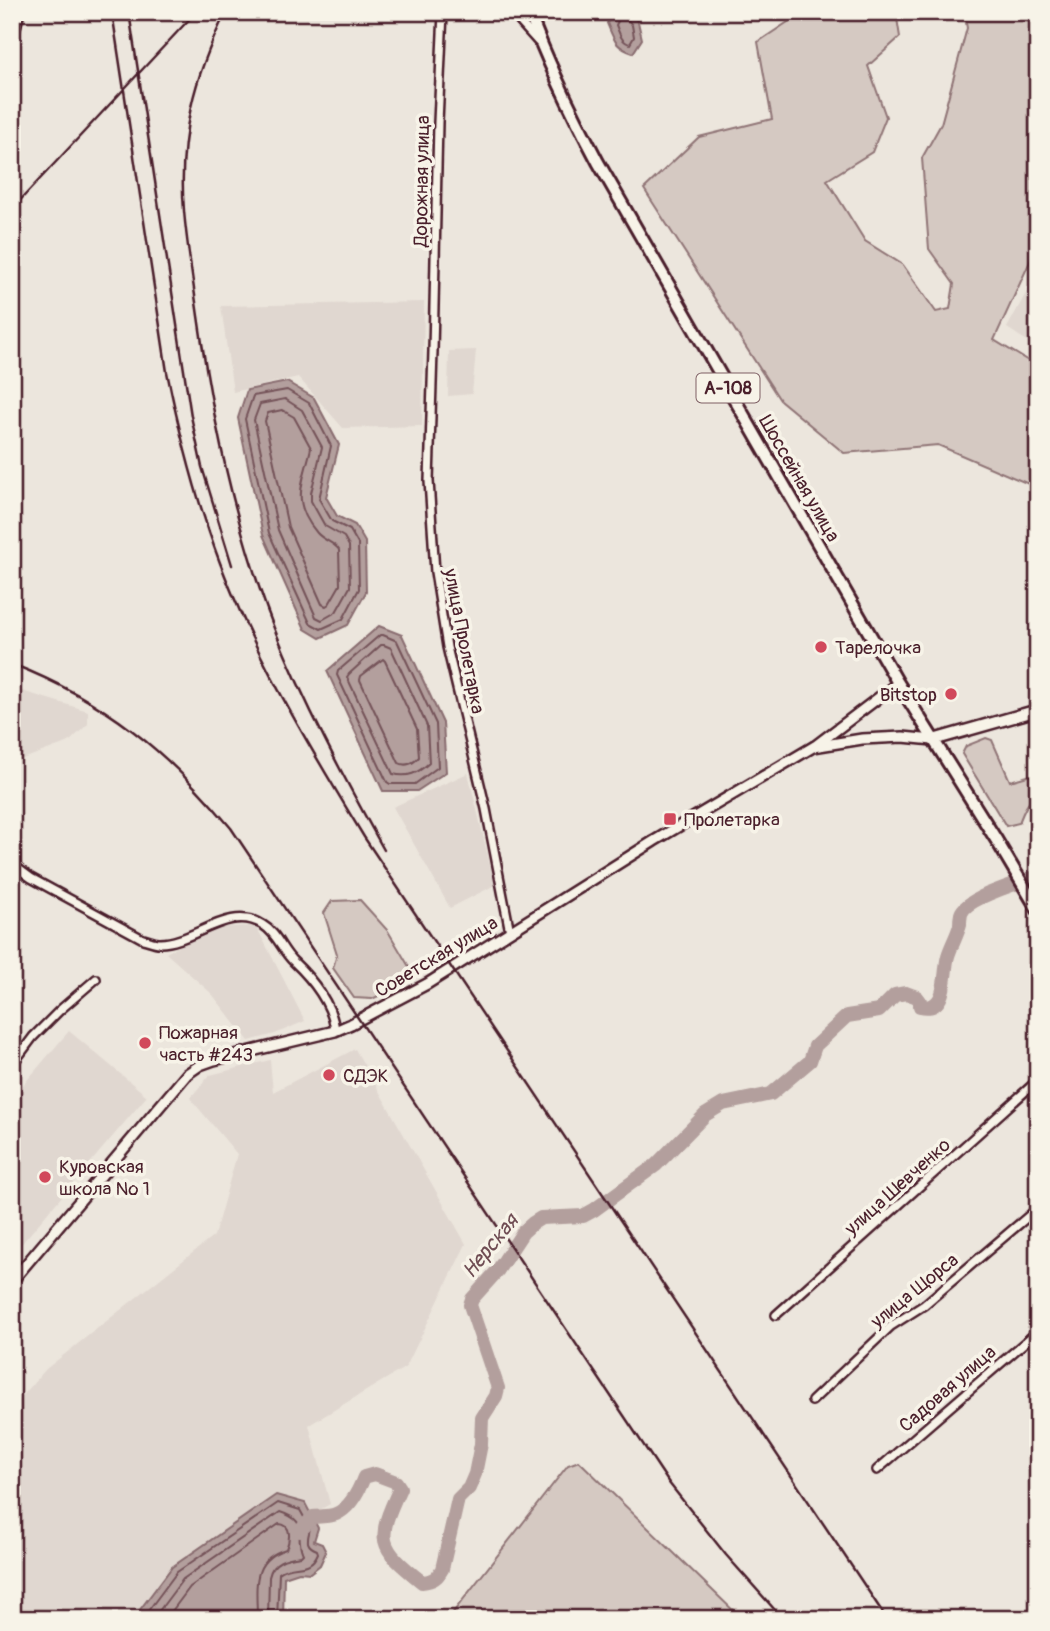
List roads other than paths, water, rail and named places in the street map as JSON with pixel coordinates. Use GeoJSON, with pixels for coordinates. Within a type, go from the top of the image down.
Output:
{"type":"FeatureCollection","features":[{"type":"Feature","properties":{"kind":"highway","name":"А-108"},"geometry":{"type":"LineString","coordinates":[[529,12],[541,44]]}},
{"type":"Feature","properties":{"kind":"highway","name":"Шоссейная улица"},"geometry":{"type":"LineString","coordinates":[[541,44],[598,162],[898,683],[1038,910]]}},
{"type":"Feature","properties":{"kind":"main road"},"geometry":{"type":"LineString","coordinates":[[933,740],[1038,710]]}},
{"type":"Feature","properties":{"kind":"street","name":"Дорожная улица"},"geometry":{"type":"LineString","coordinates":[[433,351],[443,12]]}},
{"type":"Feature","properties":{"kind":"street"},"geometry":{"type":"LineString","coordinates":[[515,12],[520,22],[541,44]]}},
{"type":"Feature","properties":{"kind":"street","name":"улица Пролетарка"},"geometry":{"type":"LineString","coordinates":[[433,351],[429,481],[435,572],[447,647],[486,809],[510,932]]}},
{"type":"Feature","properties":{"kind":"street"},"geometry":{"type":"LineString","coordinates":[[813,747],[898,683]]}},
{"type":"Feature","properties":{"kind":"street","name":"Советская улица"},"geometry":{"type":"LineString","coordinates":[[12,1281],[187,1074],[200,1065],[224,1056],[335,1031],[427,984],[654,841],[813,747],[903,737],[933,740]]}},
{"type":"Feature","properties":{"kind":"street"},"geometry":{"type":"LineString","coordinates":[[12,864],[31,878],[113,923],[143,939],[158,943],[173,941],[234,919],[252,920],[262,924],[276,937],[284,952],[307,974],[320,993],[329,1009],[335,1031]]}},
{"type":"Feature","properties":{"kind":"street"},"geometry":{"type":"LineString","coordinates":[[12,1065],[33,1037],[96,979]]}},
{"type":"Feature","properties":{"kind":"street","name":"улица Шевченко"},"geometry":{"type":"LineString","coordinates":[[776,1315],[1038,1080]]}},
{"type":"Feature","properties":{"kind":"street","name":"улица Щорса"},"geometry":{"type":"LineString","coordinates":[[812,1401],[891,1326],[924,1305],[1038,1208]]}},
{"type":"Feature","properties":{"kind":"street","name":"Садовая улица"},"geometry":{"type":"LineString","coordinates":[[877,1470],[1038,1331]]}},
{"type":"Feature","properties":{"kind":"water"},"geometry":{"type":"Polygon","coordinates":[[[614,12],[630,12],[638,22],[642,39],[633,53],[619,45],[611,34],[607,23],[614,12]]]}},
{"type":"Feature","properties":{"kind":"water"},"geometry":{"type":"Polygon","coordinates":[[[287,382],[314,398],[339,445],[326,497],[337,516],[355,525],[365,542],[366,592],[348,625],[320,638],[305,629],[263,535],[238,418],[247,390],[287,382]]]}},
{"type":"Feature","properties":{"kind":"water"},"geometry":{"type":"Polygon","coordinates":[[[379,626],[402,635],[443,723],[446,772],[417,791],[383,791],[327,671],[379,626]]]}},
{"type":"Feature","properties":{"kind":"water"},"geometry":{"type":"Polygon","coordinates":[[[276,1495],[305,1503],[318,1528],[314,1541],[322,1544],[326,1552],[320,1565],[310,1573],[299,1572],[284,1577],[283,1619],[133,1619],[172,1567],[276,1495]]]}},
{"type":"Feature","properties":{"kind":"waterway","name":"Нерская"},"geometry":{"type":"LineString","coordinates":[[300,1531],[313,1517],[330,1516],[346,1508],[364,1477],[375,1474],[396,1482],[400,1488],[385,1531],[389,1550],[422,1582],[436,1577],[442,1569],[458,1499],[469,1488],[475,1474],[481,1444],[482,1418],[498,1388],[470,1305],[523,1232],[541,1218],[583,1216],[594,1210],[656,1165],[705,1115],[723,1104],[771,1094],[810,1061],[815,1046],[847,1016],[879,1011],[895,995],[906,993],[917,997],[920,1006],[929,1007],[936,1004],[943,990],[948,956],[965,908],[995,891],[1038,876]]}},
{"type":"Feature","properties":{"kind":"railway"},"geometry":{"type":"LineString","coordinates":[[12,62],[25,12]]}},
{"type":"Feature","properties":{"kind":"railway"},"geometry":{"type":"LineString","coordinates":[[112,12],[167,372],[176,412],[209,532],[258,650],[320,764],[364,837],[887,1619]]}},
{"type":"Feature","properties":{"kind":"railway"},"geometry":{"type":"LineString","coordinates":[[129,12],[191,416],[202,467],[232,565]]}},
{"type":"Feature","properties":{"kind":"railway"},"geometry":{"type":"LineString","coordinates":[[12,209],[196,12]]}},
{"type":"Feature","properties":{"kind":"railway"},"geometry":{"type":"LineString","coordinates":[[226,12],[197,84],[186,133],[184,158],[184,211],[211,395],[237,513],[274,628],[326,741],[384,850]]}},
{"type":"Feature","properties":{"kind":"railway"},"geometry":{"type":"LineString","coordinates":[[12,664],[77,694],[133,731],[183,775],[231,828],[669,1483],[726,1555],[783,1619]]}},
{"type":"Feature","properties":{"kind":"place","name":"Тарелочка"},"geometry":{"type":"Point","coordinates":[821,647]}},
{"type":"Feature","properties":{"kind":"place","name":"Bitstop"},"geometry":{"type":"Point","coordinates":[951,694]}},
{"type":"Feature","properties":{"kind":"place","name":"Пролетарка"},"geometry":{"type":"Point","coordinates":[670,819]}},
{"type":"Feature","properties":{"kind":"place","name":"Пожарная часть #243"},"geometry":{"type":"Point","coordinates":[145,1043]}},
{"type":"Feature","properties":{"kind":"place","name":"СДЭК"},"geometry":{"type":"Point","coordinates":[329,1075]}},
{"type":"Feature","properties":{"kind":"place","name":"Куровская школа № 1"},"geometry":{"type":"Point","coordinates":[45,1177]}}]}
